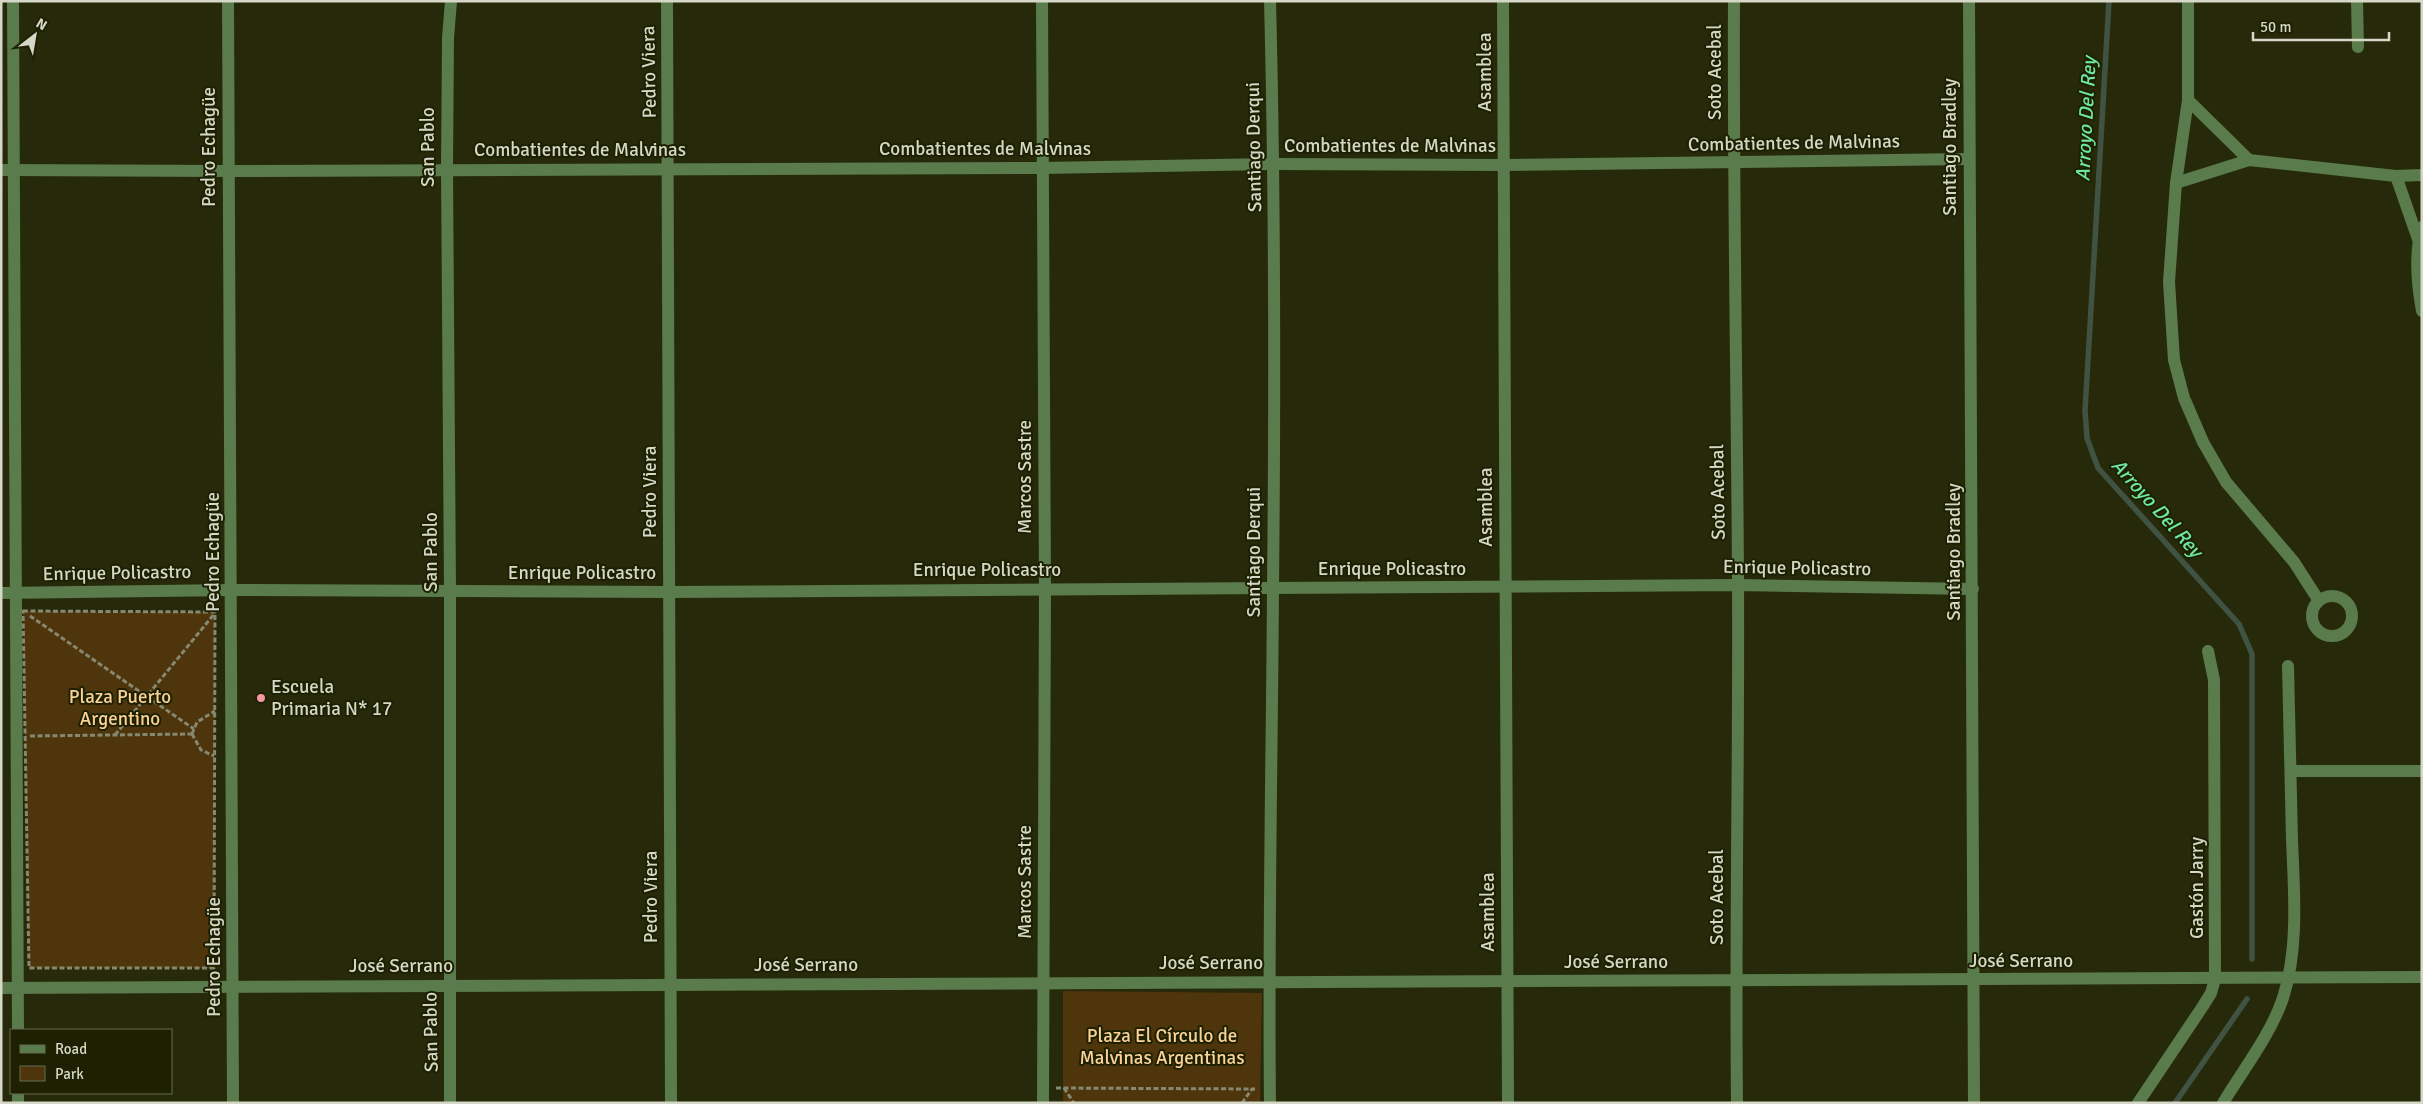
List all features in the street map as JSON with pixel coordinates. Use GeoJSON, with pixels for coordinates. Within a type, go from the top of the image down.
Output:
{"type":"FeatureCollection","features":[{"type":"Feature","properties":{"kind":"street"},"geometry":{"type":"LineString","coordinates":[[13,1],[7,170],[15,593],[18,1029]]}},
{"type":"Feature","properties":{"kind":"street","name":"Pedro Echagüe"},"geometry":{"type":"LineString","coordinates":[[228,1],[233,1103]]}},
{"type":"Feature","properties":{"kind":"street","name":"San Pablo"},"geometry":{"type":"LineString","coordinates":[[450,1103],[450,590],[447,169],[448,38],[451,1]]}},
{"type":"Feature","properties":{"kind":"street","name":"Pedro Viera"},"geometry":{"type":"LineString","coordinates":[[667,1],[671,1103]]}},
{"type":"Feature","properties":{"kind":"street","name":"Marcos Sastre"},"geometry":{"type":"LineString","coordinates":[[1042,1],[1045,589],[1043,1103]]}},
{"type":"Feature","properties":{"kind":"street","name":"Santiago Derqui"},"geometry":{"type":"LineString","coordinates":[[1270,1],[1274,164],[1273,589],[1268,982],[1270,1103]]}},
{"type":"Feature","properties":{"kind":"street","name":"Asamblea"},"geometry":{"type":"LineString","coordinates":[[1503,1],[1504,587],[1508,1103]]}},
{"type":"Feature","properties":{"kind":"street","name":"Soto Acebal"},"geometry":{"type":"LineString","coordinates":[[1734,1],[1733,163],[1738,585],[1737,1103]]}},
{"type":"Feature","properties":{"kind":"street","name":"Santiago Bradley"},"geometry":{"type":"LineString","coordinates":[[1969,1],[1968,159],[1973,589],[1974,1103]]}},
{"type":"Feature","properties":{"kind":"street"},"geometry":{"type":"LineString","coordinates":[[2188,1],[2188,100],[2176,183],[2170,300],[2174,360],[2184,398],[2203,442],[2226,482],[2294,562],[2309,582],[2319,601]]}},
{"type":"Feature","properties":{"kind":"street"},"geometry":{"type":"LineString","coordinates":[[2358,1],[2358,47]]}},
{"type":"Feature","properties":{"kind":"street"},"geometry":{"type":"LineString","coordinates":[[2188,100],[2249,160]]}},
{"type":"Feature","properties":{"kind":"street","name":"Combatientes de Malvinas"},"geometry":{"type":"LineString","coordinates":[[7,170],[1042,168],[1274,164],[1504,165],[1968,159]]}},
{"type":"Feature","properties":{"kind":"street"},"geometry":{"type":"LineString","coordinates":[[2176,183],[2249,160],[2396,176],[2422,175]]}},
{"type":"Feature","properties":{"kind":"street"},"geometry":{"type":"LineString","coordinates":[[2396,176],[2420,233],[2417,267],[2422,311]]}},
{"type":"Feature","properties":{"kind":"street","name":"Enrique Policastro"},"geometry":{"type":"LineString","coordinates":[[1,593],[232,590],[669,592],[1738,585],[1973,589]]}},
{"type":"Feature","properties":{"kind":"street","name":"Gastón Jarry"},"geometry":{"type":"LineString","coordinates":[[2138,1103],[2203,1006],[2211,993],[2215,980],[2214,680],[2208,651]]}},
{"type":"Feature","properties":{"kind":"street"},"geometry":{"type":"LineString","coordinates":[[2223,1103],[2271,1025],[2283,997],[2287,977],[2292,939],[2294,883],[2288,666]]}},
{"type":"Feature","properties":{"kind":"street"},"geometry":{"type":"LineString","coordinates":[[2291,771],[2422,771]]}},
{"type":"Feature","properties":{"kind":"street","name":"José Serrano"},"geometry":{"type":"LineString","coordinates":[[1,988],[670,984],[2215,980],[2287,977],[2422,977]]}},
{"type":"Feature","properties":{"kind":"path"},"geometry":{"type":"LineString","coordinates":[[23,611],[215,612]]}},
{"type":"Feature","properties":{"kind":"path"},"geometry":{"type":"LineString","coordinates":[[23,611],[28,968],[214,968],[215,612]]}},
{"type":"Feature","properties":{"kind":"path"},"geometry":{"type":"LineString","coordinates":[[23,611],[194,729]]}},
{"type":"Feature","properties":{"kind":"path"},"geometry":{"type":"LineString","coordinates":[[115,735],[215,612]]}},
{"type":"Feature","properties":{"kind":"path"},"geometry":{"type":"LineString","coordinates":[[192,734],[197,722],[215,711]]}},
{"type":"Feature","properties":{"kind":"path"},"geometry":{"type":"LineString","coordinates":[[24,736],[192,734]]}},
{"type":"Feature","properties":{"kind":"path"},"geometry":{"type":"LineString","coordinates":[[192,734],[201,750],[214,756]]}},
{"type":"Feature","properties":{"kind":"path"},"geometry":{"type":"LineString","coordinates":[[1043,1088],[1270,1089]]}},
{"type":"Feature","properties":{"kind":"path"},"geometry":{"type":"LineString","coordinates":[[1064,1088],[1074,1103]]}},
{"type":"Feature","properties":{"kind":"path"},"geometry":{"type":"LineString","coordinates":[[1242,1103],[1252,1089]]}},
{"type":"Feature","properties":{"kind":"green space","name":"Plaza Puerto Argentino"},"geometry":{"type":"Polygon","coordinates":[[[23,611],[215,612],[214,968],[29,968],[23,611]]]}},
{"type":"Feature","properties":{"kind":"green space","name":"Plaza El Círculo de Malvinas Argentinas"},"geometry":{"type":"Polygon","coordinates":[[[1063,991],[1262,993],[1260,1103],[1063,1103],[1063,991]]]}},
{"type":"Feature","properties":{"kind":"waterway","name":"Arroyo Del Rey"},"geometry":{"type":"LineString","coordinates":[[2109,1],[2085,411],[2087,438],[2098,468],[2239,624],[2252,654],[2252,959]]}},
{"type":"Feature","properties":{"kind":"waterway","name":"Arroyo Del Rey"},"geometry":{"type":"LineString","coordinates":[[2175,1103],[2247,999]]}},
{"type":"Feature","properties":{"kind":"place","name":"Escuela Primaria N* 17"},"geometry":{"type":"Point","coordinates":[261,698]}}]}
